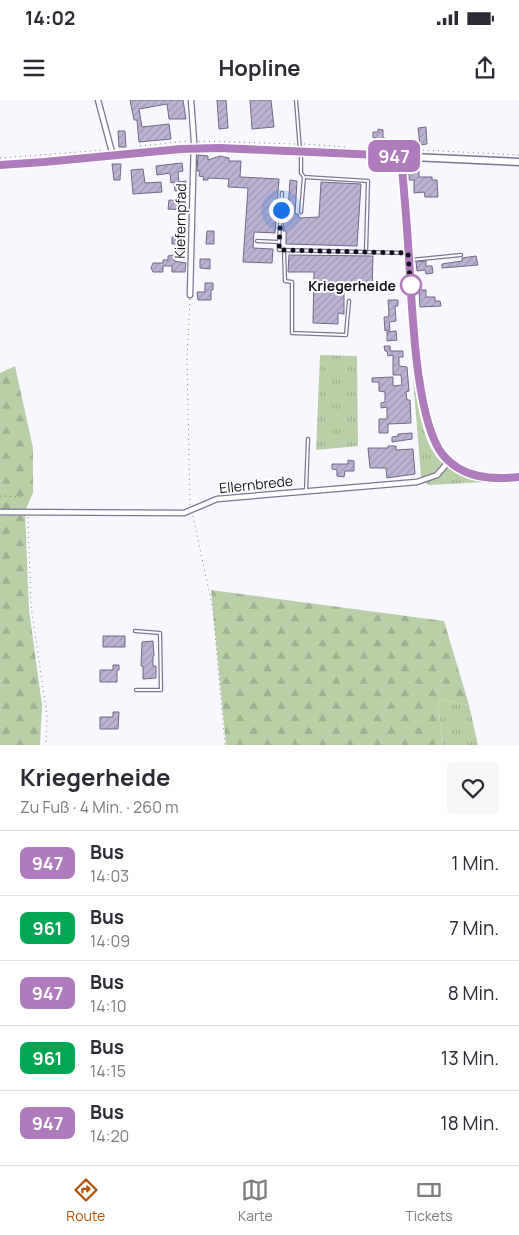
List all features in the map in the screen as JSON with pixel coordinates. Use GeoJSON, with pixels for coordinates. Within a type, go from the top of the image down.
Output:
{"type":"FeatureCollection","features":[{"type":"Feature","properties":{"kind":"street"},"geometry":{"type":"LineString","coordinates":[[98,100],[113,153]]}},
{"type":"Feature","properties":{"kind":"street","name":"Kiefernpfad"},"geometry":{"type":"LineString","coordinates":[[190,295],[194,148],[191,100]]}},
{"type":"Feature","properties":{"kind":"street"},"geometry":{"type":"LineString","coordinates":[[0,165],[113,153],[194,148],[299,147],[401,156],[446,155],[519,162]]}},
{"type":"Feature","properties":{"kind":"street"},"geometry":{"type":"LineString","coordinates":[[401,156],[415,344],[429,427],[443,455],[464,471],[483,477],[504,479],[519,477]]}},
{"type":"Feature","properties":{"kind":"street","name":"Ellernbrede"},"geometry":{"type":"LineString","coordinates":[[0,512],[184,513],[217,498],[417,482],[437,475],[450,461]]}},
{"type":"Feature","properties":{"kind":"lane"},"geometry":{"type":"LineString","coordinates":[[296,100],[301,173],[304,177],[301,212]]}},
{"type":"Feature","properties":{"kind":"lane"},"geometry":{"type":"LineString","coordinates":[[304,177],[368,181],[366,252]]}},
{"type":"Feature","properties":{"kind":"lane"},"geometry":{"type":"LineString","coordinates":[[282,193],[279,250],[408,253]]}},
{"type":"Feature","properties":{"kind":"lane"},"geometry":{"type":"LineString","coordinates":[[257,241],[279,242]]}},
{"type":"Feature","properties":{"kind":"lane"},"geometry":{"type":"LineString","coordinates":[[284,250],[285,281],[292,282],[292,333],[346,335],[348,301]]}},
{"type":"Feature","properties":{"kind":"lane"},"geometry":{"type":"LineString","coordinates":[[409,260],[461,254]]}},
{"type":"Feature","properties":{"kind":"lane"},"geometry":{"type":"LineString","coordinates":[[306,491],[308,439]]}},
{"type":"Feature","properties":{"kind":"lane"},"geometry":{"type":"LineString","coordinates":[[135,631],[160,633],[161,690],[136,690]]}},
{"type":"Feature","properties":{"kind":"path"},"geometry":{"type":"LineString","coordinates":[[135,149],[140,146],[194,141],[299,147],[342,146],[348,149]]}},
{"type":"Feature","properties":{"kind":"path"},"geometry":{"type":"LineString","coordinates":[[0,158],[102,150],[113,153]]}},
{"type":"Feature","properties":{"kind":"path"},"geometry":{"type":"LineString","coordinates":[[416,152],[422,150],[446,155],[519,155]]}},
{"type":"Feature","properties":{"kind":"path"},"geometry":{"type":"LineString","coordinates":[[190,295],[187,358],[190,503],[213,610],[225,745]]}},
{"type":"Feature","properties":{"kind":"path"},"geometry":{"type":"LineString","coordinates":[[0,496],[25,497]]}},
{"type":"Feature","properties":{"kind":"path"},"geometry":{"type":"LineString","coordinates":[[28,512],[31,606],[47,715],[46,745]]}},
{"type":"Feature","properties":{"kind":"green space"},"geometry":{"type":"Polygon","coordinates":[[[320,355],[357,356],[358,446],[316,450],[320,355]]]}},
{"type":"Feature","properties":{"kind":"green space"},"geometry":{"type":"Polygon","coordinates":[[[15,366],[33,448],[33,493],[25,511],[29,610],[42,705],[40,745],[0,745],[0,373],[15,366]]]}},
{"type":"Feature","properties":{"kind":"green space"},"geometry":{"type":"Polygon","coordinates":[[[413,378],[422,424],[437,457],[444,464],[454,469],[487,482],[428,485],[421,477],[413,378]]]}},
{"type":"Feature","properties":{"kind":"green space"},"geometry":{"type":"Polygon","coordinates":[[[211,590],[444,621],[469,705],[438,699],[442,745],[226,745],[211,590]]]}},
{"type":"Feature","properties":{"kind":"green space"},"geometry":{"type":"Polygon","coordinates":[[[438,699],[469,705],[478,745],[442,745],[438,699]]]}},
{"type":"Feature","properties":{"kind":"building"},"geometry":{"type":"Polygon","coordinates":[[[130,100],[183,100],[186,119],[169,119],[167,104],[139,109],[142,127],[169,124],[171,139],[139,142],[137,120],[134,120],[130,100]]]}},
{"type":"Feature","properties":{"kind":"building"},"geometry":{"type":"Polygon","coordinates":[[[217,100],[226,100],[228,128],[219,129],[217,100]]]}},
{"type":"Feature","properties":{"kind":"building"},"geometry":{"type":"Polygon","coordinates":[[[250,100],[271,100],[274,127],[252,129],[250,100]]]}},
{"type":"Feature","properties":{"kind":"building"},"geometry":{"type":"Polygon","coordinates":[[[426,127],[427,144],[420,145],[418,128],[426,127]]]}},
{"type":"Feature","properties":{"kind":"building"},"geometry":{"type":"Polygon","coordinates":[[[378,129],[383,130],[383,138],[394,139],[393,149],[383,148],[377,138],[373,138],[373,132],[378,132],[378,129]]]}},
{"type":"Feature","properties":{"kind":"building"},"geometry":{"type":"Polygon","coordinates":[[[118,131],[125,131],[126,147],[119,147],[118,131]]]}},
{"type":"Feature","properties":{"kind":"building"},"geometry":{"type":"Polygon","coordinates":[[[198,155],[208,156],[208,160],[220,156],[229,158],[229,161],[241,161],[240,177],[279,179],[275,233],[254,232],[253,248],[273,249],[272,263],[243,262],[248,188],[228,187],[229,179],[208,178],[208,180],[203,180],[204,177],[199,176],[200,171],[197,171],[198,155]]]}},
{"type":"Feature","properties":{"kind":"building"},"geometry":{"type":"Polygon","coordinates":[[[182,163],[183,171],[178,172],[179,182],[186,181],[187,190],[175,191],[174,182],[171,183],[170,173],[157,175],[156,166],[182,163]]]}},
{"type":"Feature","properties":{"kind":"building"},"geometry":{"type":"Polygon","coordinates":[[[112,164],[121,164],[120,180],[114,180],[112,164]]]}},
{"type":"Feature","properties":{"kind":"building"},"geometry":{"type":"Polygon","coordinates":[[[409,166],[419,166],[419,177],[432,177],[432,180],[437,180],[438,197],[425,197],[424,192],[414,193],[414,180],[409,180],[409,166]]]}},
{"type":"Feature","properties":{"kind":"building"},"geometry":{"type":"Polygon","coordinates":[[[143,169],[145,183],[161,182],[162,192],[133,194],[131,170],[143,169]]]}},
{"type":"Feature","properties":{"kind":"building"},"geometry":{"type":"Polygon","coordinates":[[[290,180],[297,181],[295,214],[298,214],[299,218],[319,217],[321,182],[361,184],[357,246],[286,244],[286,231],[283,231],[284,212],[288,212],[290,180]]]}},
{"type":"Feature","properties":{"kind":"building"},"geometry":{"type":"Polygon","coordinates":[[[169,200],[186,201],[185,210],[168,209],[169,200]]]}},
{"type":"Feature","properties":{"kind":"building"},"geometry":{"type":"Polygon","coordinates":[[[207,231],[214,231],[214,244],[206,244],[207,231]]]}},
{"type":"Feature","properties":{"kind":"building"},"geometry":{"type":"Polygon","coordinates":[[[172,237],[185,237],[184,244],[172,244],[172,237]]]}},
{"type":"Feature","properties":{"kind":"building"},"geometry":{"type":"Polygon","coordinates":[[[174,255],[174,261],[186,263],[185,272],[172,272],[172,266],[163,266],[163,272],[153,272],[151,268],[153,263],[163,263],[163,260],[168,260],[168,256],[174,255]]]}},
{"type":"Feature","properties":{"kind":"building"},"geometry":{"type":"Polygon","coordinates":[[[289,255],[373,256],[372,290],[344,289],[344,314],[338,313],[338,324],[313,323],[314,272],[288,272],[289,255]]]}},
{"type":"Feature","properties":{"kind":"building"},"geometry":{"type":"Polygon","coordinates":[[[476,256],[478,265],[442,268],[442,264],[462,261],[462,258],[476,256]]]}},
{"type":"Feature","properties":{"kind":"building"},"geometry":{"type":"Polygon","coordinates":[[[200,259],[210,259],[210,269],[200,268],[200,259]]]}},
{"type":"Feature","properties":{"kind":"building"},"geometry":{"type":"Polygon","coordinates":[[[426,261],[426,266],[432,266],[433,273],[426,274],[425,270],[417,271],[416,262],[426,261]]]}},
{"type":"Feature","properties":{"kind":"building"},"geometry":{"type":"Polygon","coordinates":[[[205,283],[213,283],[211,300],[198,300],[197,292],[205,292],[205,283]]]}},
{"type":"Feature","properties":{"kind":"building"},"geometry":{"type":"Polygon","coordinates":[[[419,290],[426,290],[426,297],[435,297],[435,301],[440,301],[441,306],[420,307],[419,290]]]}},
{"type":"Feature","properties":{"kind":"building"},"geometry":{"type":"Polygon","coordinates":[[[388,300],[398,300],[398,306],[395,306],[396,321],[389,322],[390,330],[385,331],[384,317],[388,317],[389,313],[388,300]]]}},
{"type":"Feature","properties":{"kind":"building"},"geometry":{"type":"Polygon","coordinates":[[[396,331],[397,340],[387,341],[387,332],[396,331]]]}},
{"type":"Feature","properties":{"kind":"building"},"geometry":{"type":"Polygon","coordinates":[[[384,346],[390,346],[390,351],[403,351],[403,357],[399,357],[399,366],[407,367],[409,391],[406,392],[407,400],[410,400],[411,423],[388,424],[388,433],[379,433],[379,419],[387,419],[387,407],[381,408],[381,403],[385,402],[385,392],[379,391],[379,382],[372,382],[372,378],[393,377],[393,386],[402,385],[401,375],[393,375],[393,355],[388,356],[384,346]]]}},
{"type":"Feature","properties":{"kind":"building"},"geometry":{"type":"Polygon","coordinates":[[[412,433],[412,439],[392,442],[392,437],[398,436],[398,434],[412,433]]]}},
{"type":"Feature","properties":{"kind":"building"},"geometry":{"type":"Polygon","coordinates":[[[388,446],[396,446],[396,450],[413,449],[415,474],[387,478],[386,468],[370,468],[368,448],[388,448],[388,446]]]}},
{"type":"Feature","properties":{"kind":"building"},"geometry":{"type":"Polygon","coordinates":[[[348,460],[354,461],[354,471],[345,471],[344,477],[337,476],[337,470],[332,469],[332,464],[348,464],[348,460]]]}},
{"type":"Feature","properties":{"kind":"building"},"geometry":{"type":"Polygon","coordinates":[[[103,636],[125,636],[125,647],[103,647],[103,636]]]}},
{"type":"Feature","properties":{"kind":"building"},"geometry":{"type":"Polygon","coordinates":[[[153,641],[153,666],[156,666],[156,678],[143,679],[143,666],[141,666],[142,642],[153,641]]]}},
{"type":"Feature","properties":{"kind":"building"},"geometry":{"type":"Polygon","coordinates":[[[113,665],[119,665],[117,682],[100,682],[100,670],[113,670],[113,665]]]}},
{"type":"Feature","properties":{"kind":"building"},"geometry":{"type":"Polygon","coordinates":[[[113,712],[119,712],[118,729],[100,729],[100,717],[113,717],[113,712]]]}},
{"type":"Feature","properties":{"kind":"bus line","name":"947"},"geometry":{"type":"LineString","coordinates":[[0,165],[181,149],[219,148],[401,156],[415,344],[422,396],[429,427],[443,455],[456,467],[474,475],[492,479],[519,477]]}},
{"type":"Feature","properties":{"kind":"place","name":"Kriegerheide"},"geometry":{"type":"Point","coordinates":[411,285]}},
{"type":"Feature","properties":{"kind":"route"},"geometry":{"type":"LineString","coordinates":[[281,210],[279,250],[408,253],[411,292],[411,285]]}}]}
